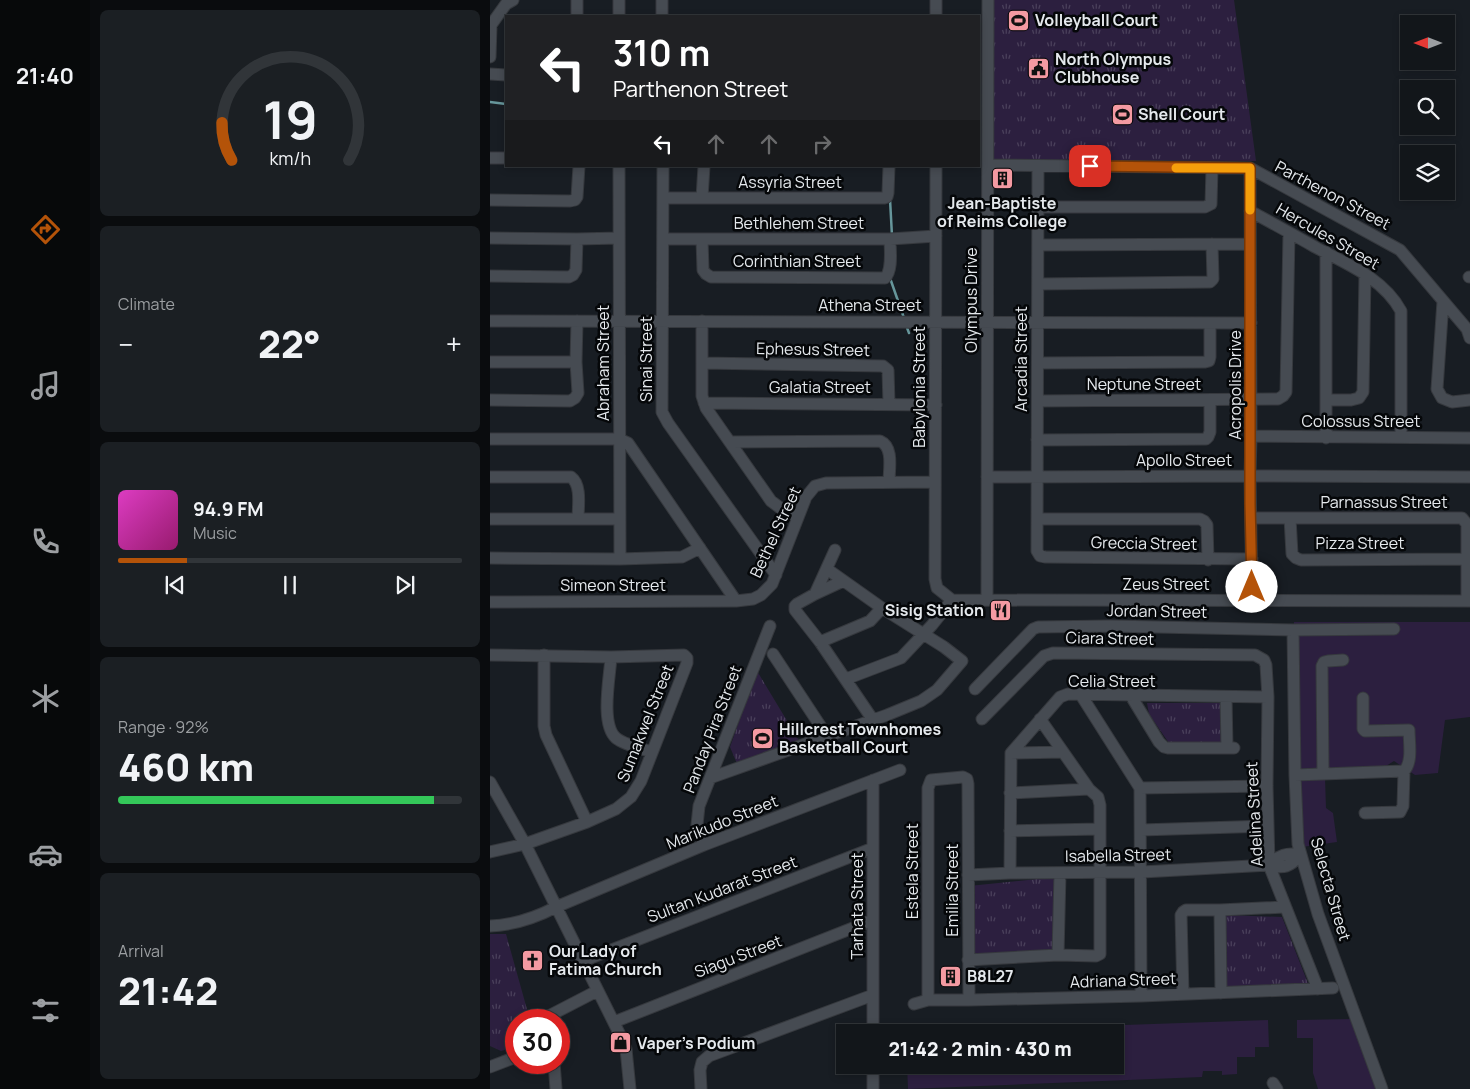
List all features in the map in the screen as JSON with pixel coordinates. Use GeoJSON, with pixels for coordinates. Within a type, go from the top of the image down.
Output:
{"type":"FeatureCollection","features":[{"type":"Feature","properties":{"kind":"street"},"geometry":{"type":"LineString","coordinates":[[490,57],[491,25],[506,4],[513,0]]}},
{"type":"Feature","properties":{"kind":"street"},"geometry":{"type":"LineString","coordinates":[[577,15],[578,0]]}},
{"type":"Feature","properties":{"kind":"street"},"geometry":{"type":"LineString","coordinates":[[619,0],[619,15]]}},
{"type":"Feature","properties":{"kind":"street"},"geometry":{"type":"LineString","coordinates":[[662,0],[662,15]]}},
{"type":"Feature","properties":{"kind":"street"},"geometry":{"type":"LineString","coordinates":[[936,0],[936,15]]}},
{"type":"Feature","properties":{"kind":"street","name":"Olympus Drive"},"geometry":{"type":"LineString","coordinates":[[987,600],[988,0]]}},
{"type":"Feature","properties":{"kind":"street"},"geometry":{"type":"LineString","coordinates":[[490,74],[505,75]]}},
{"type":"Feature","properties":{"kind":"street"},"geometry":{"type":"LineString","coordinates":[[490,158],[505,158]]}},
{"type":"Feature","properties":{"kind":"street","name":"Parthenon Street"},"geometry":{"type":"LineString","coordinates":[[988,165],[1250,168],[1400,250],[1443,301],[1470,338]]}},
{"type":"Feature","properties":{"kind":"street","name":"Arcadia Street"},"geometry":{"type":"LineString","coordinates":[[1037,552],[1038,166]]}},
{"type":"Feature","properties":{"kind":"street"},"geometry":{"type":"LineString","coordinates":[[490,200],[575,200],[577,197],[578,167]]}},
{"type":"Feature","properties":{"kind":"street","name":"Abraham Street"},"geometry":{"type":"LineString","coordinates":[[619,167],[620,559]]}},
{"type":"Feature","properties":{"kind":"street","name":"Sinai Street"},"geometry":{"type":"LineString","coordinates":[[662,167],[662,412],[664,418],[776,575]]}},
{"type":"Feature","properties":{"kind":"street"},"geometry":{"type":"LineString","coordinates":[[702,198],[704,167]]}},
{"type":"Feature","properties":{"kind":"street","name":"Assyria Street"},"geometry":{"type":"LineString","coordinates":[[663,198],[884,198],[888,193],[889,167]]}},
{"type":"Feature","properties":{"kind":"street","name":"Babylonia Street"},"geometry":{"type":"LineString","coordinates":[[936,167],[935,583],[940,592],[952,600]]}},
{"type":"Feature","properties":{"kind":"street"},"geometry":{"type":"LineString","coordinates":[[1038,207],[1205,207],[1211,204],[1212,168]]}},
{"type":"Feature","properties":{"kind":"street","name":"Acropolis Drive"},"geometry":{"type":"LineString","coordinates":[[1250,168],[1250,518],[1252,601]]}},
{"type":"Feature","properties":{"kind":"street","name":"Hercules Street"},"geometry":{"type":"LineString","coordinates":[[1250,211],[1365,274],[1386,290],[1395,300],[1401,311],[1401,437]]}},
{"type":"Feature","properties":{"kind":"street","name":"Neptune Street"},"geometry":{"type":"LineString","coordinates":[[1038,401],[1278,399],[1283,396],[1286,392],[1289,233]]}},
{"type":"Feature","properties":{"kind":"street","name":"Bethlehem Street"},"geometry":{"type":"LineString","coordinates":[[663,239],[890,239],[936,236]]}},
{"type":"Feature","properties":{"kind":"street"},"geometry":{"type":"LineString","coordinates":[[490,238],[619,238]]}},
{"type":"Feature","properties":{"kind":"street"},"geometry":{"type":"LineString","coordinates":[[490,276],[569,277],[574,275],[576,270],[577,239]]}},
{"type":"Feature","properties":{"kind":"street","name":"Corinthian Street"},"geometry":{"type":"LineString","coordinates":[[702,239],[703,270],[711,277],[884,278],[888,275],[889,269],[890,239]]}},
{"type":"Feature","properties":{"kind":"street"},"geometry":{"type":"LineString","coordinates":[[1038,284],[1210,282],[1213,279],[1212,244]]}},
{"type":"Feature","properties":{"kind":"street"},"geometry":{"type":"LineString","coordinates":[[1038,245],[1250,244]]}},
{"type":"Feature","properties":{"kind":"street"},"geometry":{"type":"LineString","coordinates":[[1326,252],[1326,438]]}},
{"type":"Feature","properties":{"kind":"street"},"geometry":{"type":"LineString","coordinates":[[1327,400],[1351,400],[1359,398],[1363,392],[1365,274]]}},
{"type":"Feature","properties":{"kind":"street"},"geometry":{"type":"LineString","coordinates":[[1443,301],[1437,389],[1442,398],[1452,402],[1470,400]]}},
{"type":"Feature","properties":{"kind":"street","name":"Athena Street"},"geometry":{"type":"LineString","coordinates":[[490,321],[1251,323]]}},
{"type":"Feature","properties":{"kind":"street"},"geometry":{"type":"LineString","coordinates":[[490,400],[573,400],[578,393],[576,362],[577,322]]}},
{"type":"Feature","properties":{"kind":"street"},"geometry":{"type":"LineString","coordinates":[[702,322],[702,388],[704,403],[709,413],[771,501],[783,510],[798,517]]}},
{"type":"Feature","properties":{"kind":"street"},"geometry":{"type":"LineString","coordinates":[[1038,363],[1205,362],[1209,361],[1210,356],[1210,323]]}},
{"type":"Feature","properties":{"kind":"street"},"geometry":{"type":"LineString","coordinates":[[490,362],[576,362]]}},
{"type":"Feature","properties":{"kind":"street","name":"Ephesus Street"},"geometry":{"type":"LineString","coordinates":[[702,363],[883,366],[888,370],[889,404]]}},
{"type":"Feature","properties":{"kind":"street"},"geometry":{"type":"LineString","coordinates":[[1038,440],[1206,438],[1210,432],[1210,400]]}},
{"type":"Feature","properties":{"kind":"street","name":"Galatia Street"},"geometry":{"type":"LineString","coordinates":[[704,403],[936,405]]}},
{"type":"Feature","properties":{"kind":"street","name":"Colossus Street"},"geometry":{"type":"LineString","coordinates":[[1251,436],[1470,438]]}},
{"type":"Feature","properties":{"kind":"street"},"geometry":{"type":"LineString","coordinates":[[490,439],[619,439],[628,442],[736,601]]}},
{"type":"Feature","properties":{"kind":"street"},"geometry":{"type":"LineString","coordinates":[[730,442],[880,441],[886,444],[889,452],[889,482]]}},
{"type":"Feature","properties":{"kind":"street"},"geometry":{"type":"LineString","coordinates":[[490,477],[571,477],[578,487],[578,519]]}},
{"type":"Feature","properties":{"kind":"street","name":"Apollo Street"},"geometry":{"type":"LineString","coordinates":[[987,478],[1470,477]]}},
{"type":"Feature","properties":{"kind":"street","name":"Bethel Street"},"geometry":{"type":"LineString","coordinates":[[736,601],[753,599],[761,595],[772,584],[798,517],[810,491],[815,486],[820,484],[935,482]]}},
{"type":"Feature","properties":{"kind":"street","name":"Parnassus Street"},"geometry":{"type":"LineString","coordinates":[[1250,518],[1462,518],[1467,524],[1468,601]]}},
{"type":"Feature","properties":{"kind":"street","name":"Pizza Street"},"geometry":{"type":"LineString","coordinates":[[1290,518],[1292,554],[1300,560],[1467,559]]}},
{"type":"Feature","properties":{"kind":"street"},"geometry":{"type":"LineString","coordinates":[[490,519],[619,519]]}},
{"type":"Feature","properties":{"kind":"street"},"geometry":{"type":"LineString","coordinates":[[1038,519],[1200,519],[1207,525],[1208,560]]}},
{"type":"Feature","properties":{"kind":"street"},"geometry":{"type":"LineString","coordinates":[[490,558],[620,559],[682,557],[700,548]]}},
{"type":"Feature","properties":{"kind":"street"},"geometry":{"type":"LineString","coordinates":[[815,594],[835,550]]}},
{"type":"Feature","properties":{"kind":"street","name":"Greccia Street"},"geometry":{"type":"LineString","coordinates":[[1037,552],[1045,558],[1252,559]]}},
{"type":"Feature","properties":{"kind":"street"},"geometry":{"type":"LineString","coordinates":[[710,778],[911,706],[928,697],[962,661],[827,569]]}},
{"type":"Feature","properties":{"kind":"street"},"geometry":{"type":"LineString","coordinates":[[843,581],[797,604],[795,610],[820,642],[873,720]]}},
{"type":"Feature","properties":{"kind":"street"},"geometry":{"type":"LineString","coordinates":[[846,679],[901,658],[952,600]]}},
{"type":"Feature","properties":{"kind":"street","name":"Zeus Street"},"geometry":{"type":"LineString","coordinates":[[952,600],[1468,601]]}},
{"type":"Feature","properties":{"kind":"street","name":"Simeon Street"},"geometry":{"type":"LineString","coordinates":[[490,602],[736,601]]}},
{"type":"Feature","properties":{"kind":"street"},"geometry":{"type":"LineString","coordinates":[[820,642],[870,621],[882,608]]}},
{"type":"Feature","properties":{"kind":"street","name":"Panday Pira Street"},"geometry":{"type":"LineString","coordinates":[[704,845],[698,831],[697,817],[699,806],[770,626]]}},
{"type":"Feature","properties":{"kind":"street","name":"Jordan Street"},"geometry":{"type":"LineString","coordinates":[[975,689],[1033,629],[1038,627],[1111,626],[1293,630],[1394,629]]}},
{"type":"Feature","properties":{"kind":"street","name":"Selecta Street"},"geometry":{"type":"LineString","coordinates":[[1293,630],[1295,775],[1300,855],[1318,914],[1382,1089]]}},
{"type":"Feature","properties":{"kind":"street","name":"Ciara Street"},"geometry":{"type":"LineString","coordinates":[[982,719],[1044,656],[1053,653],[1255,655],[1264,660]]}},
{"type":"Feature","properties":{"kind":"street"},"geometry":{"type":"LineString","coordinates":[[773,654],[827,736]]}},
{"type":"Feature","properties":{"kind":"street"},"geometry":{"type":"LineString","coordinates":[[490,655],[611,657],[607,716],[609,727],[618,740],[652,752]]}},
{"type":"Feature","properties":{"kind":"street"},"geometry":{"type":"LineString","coordinates":[[544,655],[544,726],[546,735],[587,822]]}},
{"type":"Feature","properties":{"kind":"street","name":"Sumakwel Street"},"geometry":{"type":"LineString","coordinates":[[490,852],[525,844],[587,822],[616,809],[631,798],[641,781],[687,658],[684,655],[611,657]]}},
{"type":"Feature","properties":{"kind":"street","name":"Adelina Street"},"geometry":{"type":"LineString","coordinates":[[1264,660],[1268,697],[1266,786],[1269,865],[1318,989]]}},
{"type":"Feature","properties":{"kind":"street"},"geometry":{"type":"LineString","coordinates":[[1323,774],[1322,666],[1324,662],[1343,660]]}},
{"type":"Feature","properties":{"kind":"street","name":"Celia Street"},"geometry":{"type":"LineString","coordinates":[[1011,752],[1060,697],[1068,694],[1268,697]]}},
{"type":"Feature","properties":{"kind":"street"},"geometry":{"type":"LineString","coordinates":[[1081,695],[1140,788],[1142,872],[1141,996]]}},
{"type":"Feature","properties":{"kind":"street"},"geometry":{"type":"LineString","coordinates":[[1131,696],[1159,742],[1168,748],[1230,748],[1226,697]]}},
{"type":"Feature","properties":{"kind":"street"},"geometry":{"type":"LineString","coordinates":[[1363,698],[1363,729],[1365,731],[1409,730],[1409,764],[1404,771],[1404,806],[1400,812],[1365,813]]}},
{"type":"Feature","properties":{"kind":"street"},"geometry":{"type":"LineString","coordinates":[[968,960],[1058,955],[1096,956],[1100,954],[1100,805],[1098,798],[1089,790],[1040,719]]}},
{"type":"Feature","properties":{"kind":"street"},"geometry":{"type":"LineString","coordinates":[[1010,873],[1011,752],[1063,752]]}},
{"type":"Feature","properties":{"kind":"street","name":"Marikudo Street"},"geometry":{"type":"LineString","coordinates":[[490,926],[535,918],[556,907],[704,845],[900,770]]}},
{"type":"Feature","properties":{"kind":"street"},"geometry":{"type":"LineString","coordinates":[[1295,775],[1404,771]]}},
{"type":"Feature","properties":{"kind":"street","name":"Estela Street"},"geometry":{"type":"LineString","coordinates":[[928,1000],[928,788],[931,780],[963,776],[967,779]]}},
{"type":"Feature","properties":{"kind":"street","name":"Emilia Street"},"geometry":{"type":"LineString","coordinates":[[967,779],[969,1000]]}},
{"type":"Feature","properties":{"kind":"street","name":"Tarhata Street"},"geometry":{"type":"LineString","coordinates":[[873,780],[873,1024]]}},
{"type":"Feature","properties":{"kind":"street"},"geometry":{"type":"LineString","coordinates":[[490,782],[525,844],[614,1022],[626,1050],[630,1089]]}},
{"type":"Feature","properties":{"kind":"street"},"geometry":{"type":"LineString","coordinates":[[1140,788],[1266,786]]}},
{"type":"Feature","properties":{"kind":"street"},"geometry":{"type":"LineString","coordinates":[[1010,793],[1089,790]]}},
{"type":"Feature","properties":{"kind":"street"},"geometry":{"type":"LineString","coordinates":[[1141,830],[1267,826]]}},
{"type":"Feature","properties":{"kind":"street"},"geometry":{"type":"LineString","coordinates":[[1010,831],[1099,829]]}},
{"type":"Feature","properties":{"kind":"street","name":"Sultan Kudarat Street"},"geometry":{"type":"LineString","coordinates":[[583,961],[873,848]]}},
{"type":"Feature","properties":{"kind":"street","name":"Isabella Street"},"geometry":{"type":"LineString","coordinates":[[968,875],[1142,872],[1269,865],[1281,868],[1294,863],[1300,855]]}},
{"type":"Feature","properties":{"kind":"street"},"geometry":{"type":"LineString","coordinates":[[1058,955],[1060,873]]}},
{"type":"Feature","properties":{"kind":"street"},"geometry":{"type":"LineString","coordinates":[[1183,994],[1181,915],[1183,912],[1186,910],[1285,907]]}},
{"type":"Feature","properties":{"kind":"street"},"geometry":{"type":"LineString","coordinates":[[1220,910],[1221,993]]}},
{"type":"Feature","properties":{"kind":"street","name":"Siagu Street"},"geometry":{"type":"LineString","coordinates":[[614,1022],[873,920]]}},
{"type":"Feature","properties":{"kind":"street","name":"Adriana Street"},"geometry":{"type":"LineString","coordinates":[[914,1004],[928,1000],[1141,996],[1333,988]]}},
{"type":"Feature","properties":{"kind":"street"},"geometry":{"type":"LineString","coordinates":[[562,1009],[597,991]]}},
{"type":"Feature","properties":{"kind":"street"},"geometry":{"type":"LineString","coordinates":[[701,1089],[700,1070],[702,1062],[709,1056],[873,995]]}},
{"type":"Feature","properties":{"kind":"street"},"geometry":{"type":"LineString","coordinates":[[490,1067],[505,1061]]}},
{"type":"Feature","properties":{"kind":"street"},"geometry":{"type":"LineString","coordinates":[[555,1074],[556,1089]]}},
{"type":"Feature","properties":{"kind":"street"},"geometry":{"type":"LineString","coordinates":[[873,1074],[874,1089]]}},
{"type":"Feature","properties":{"kind":"green space"},"geometry":{"type":"Polygon","coordinates":[[[994,0],[1234,0],[1256,161],[993,160],[994,0]]]}},
{"type":"Feature","properties":{"kind":"green space"},"geometry":{"type":"Polygon","coordinates":[[[1294,622],[1470,622],[1470,717],[1445,720],[1438,773],[1415,775],[1394,761],[1378,771],[1325,777],[1326,808],[1333,813],[1337,842],[1302,847],[1298,634],[1294,631],[1294,622]]]}},
{"type":"Feature","properties":{"kind":"green space"},"geometry":{"type":"Polygon","coordinates":[[[757,671],[801,744],[738,766],[730,747],[757,671]]]}},
{"type":"Feature","properties":{"kind":"green space"},"geometry":{"type":"Polygon","coordinates":[[[1147,703],[1220,703],[1221,745],[1171,746],[1149,714],[1147,703]]]}},
{"type":"Feature","properties":{"kind":"green space"},"geometry":{"type":"Polygon","coordinates":[[[1056,877],[1052,957],[968,962],[969,886],[1056,877]]]}},
{"type":"Feature","properties":{"kind":"green space"},"geometry":{"type":"Polygon","coordinates":[[[1225,915],[1282,917],[1309,986],[1225,991],[1225,915]]]}},
{"type":"Feature","properties":{"kind":"green space"},"geometry":{"type":"Polygon","coordinates":[[[490,934],[506,934],[527,1009],[505,1009],[505,1050],[501,1051],[490,1046],[490,934]]]}},
{"type":"Feature","properties":{"kind":"green space"},"geometry":{"type":"Polygon","coordinates":[[[1353,1019],[1377,1089],[1318,1089],[1313,1073],[1313,1038],[1297,1038],[1297,1020],[1353,1019]]]}},
{"type":"Feature","properties":{"kind":"green space"},"geometry":{"type":"Polygon","coordinates":[[[1268,1020],[1269,1047],[1255,1047],[1255,1057],[1237,1057],[1237,1074],[1222,1075],[1222,1071],[1203,1071],[1202,1077],[908,1089],[907,1074],[1124,1074],[1124,1025],[1268,1020]]]}},
{"type":"Feature","properties":{"kind":"waterway"},"geometry":{"type":"LineString","coordinates":[[490,102],[505,104]]}},
{"type":"Feature","properties":{"kind":"waterway"},"geometry":{"type":"LineString","coordinates":[[890,199],[892,236]]}},
{"type":"Feature","properties":{"kind":"waterway"},"geometry":{"type":"LineString","coordinates":[[890,278],[904,318]]}},
{"type":"Feature","properties":{"kind":"waterway"},"geometry":{"type":"LineString","coordinates":[[906,325],[909,333]]}},
{"type":"Feature","properties":{"kind":"slow traffic"},"geometry":{"type":"LineString","coordinates":[[1176,168],[1250,168],[1250,210]]}},
{"type":"Feature","properties":{"kind":"place","name":"Volleyball Court"},"geometry":{"type":"Point","coordinates":[1019,20]}},
{"type":"Feature","properties":{"kind":"place","name":"North Olympus Clubhouse"},"geometry":{"type":"Point","coordinates":[1039,68]}},
{"type":"Feature","properties":{"kind":"place","name":"Shell Court"},"geometry":{"type":"Point","coordinates":[1122,114]}},
{"type":"Feature","properties":{"kind":"place","name":"Jean-Baptiste of Reims College"},"geometry":{"type":"Point","coordinates":[1002,179]}},
{"type":"Feature","properties":{"kind":"place","name":"Sisig Station"},"geometry":{"type":"Point","coordinates":[1000,610]}},
{"type":"Feature","properties":{"kind":"place","name":"Hillcrest Townhomes Basketball Court"},"geometry":{"type":"Point","coordinates":[763,738]}},
{"type":"Feature","properties":{"kind":"place","name":"Our Lady of Fatima Church"},"geometry":{"type":"Point","coordinates":[533,960]}},
{"type":"Feature","properties":{"kind":"place","name":"B8L27"},"geometry":{"type":"Point","coordinates":[951,976]}},
{"type":"Feature","properties":{"kind":"place","name":"Vaper's Podium"},"geometry":{"type":"Point","coordinates":[621,1043]}},
{"type":"Feature","properties":{"kind":"route"},"geometry":{"type":"LineString","coordinates":[[1090,166],[1250,168],[1250,504],[1252,587]]}}]}
